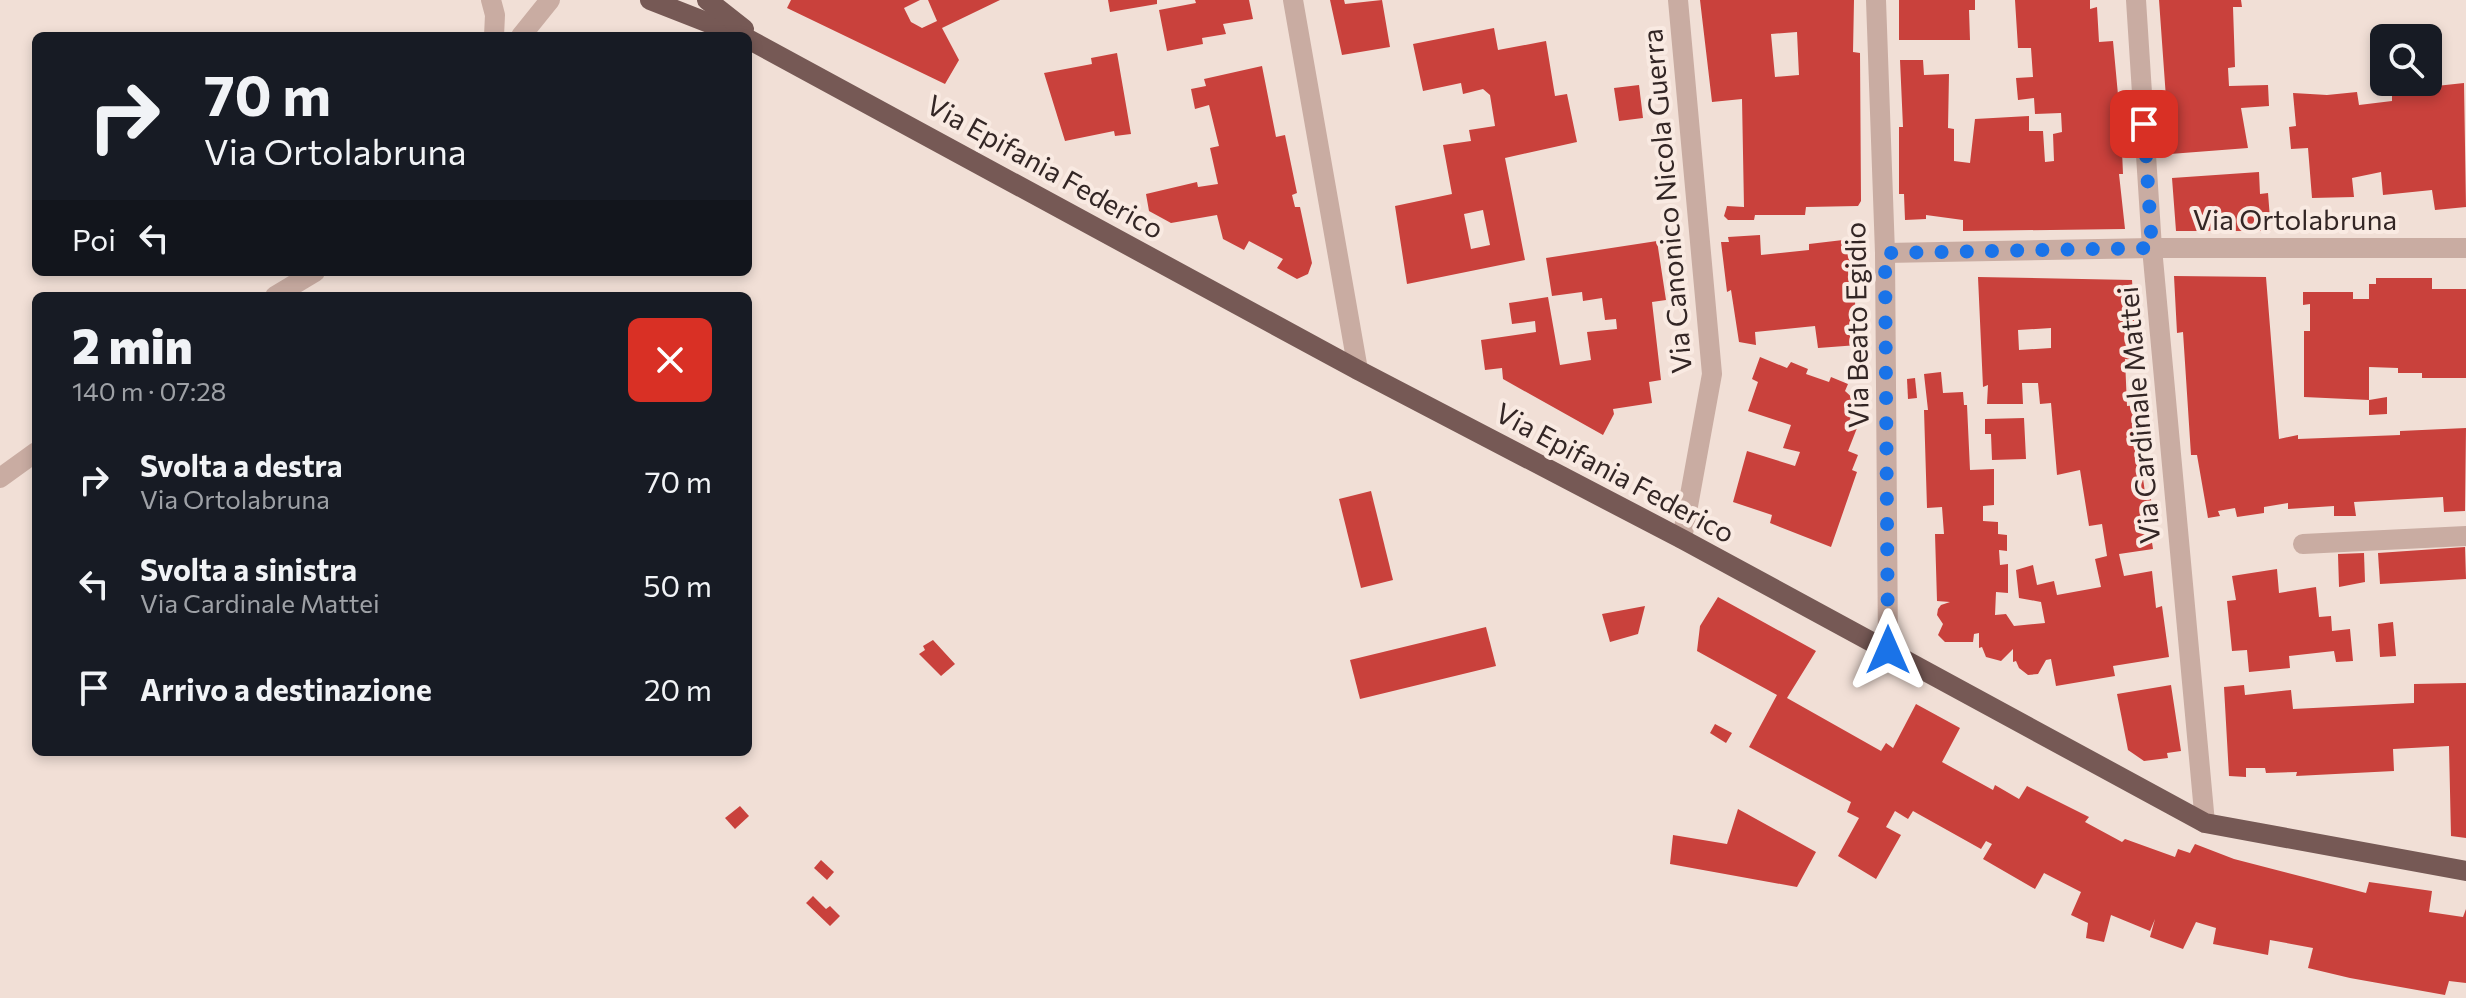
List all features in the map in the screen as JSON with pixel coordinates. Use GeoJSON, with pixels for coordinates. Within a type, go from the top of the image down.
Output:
{"type":"FeatureCollection","features":[{"type":"Feature","properties":{"kind":"main road"},"geometry":{"type":"LineString","coordinates":[[650,0],[732,32]]}},
{"type":"Feature","properties":{"kind":"main road","name":"Via Epifania Federico"},"geometry":{"type":"LineString","coordinates":[[707,0],[744,32]]}},
{"type":"Feature","properties":{"kind":"main road","name":"Via Epifania Federico"},"geometry":{"type":"LineString","coordinates":[[757,43],[1358,370],[1682,539],[2205,823],[2466,871]]}},
{"type":"Feature","properties":{"kind":"street"},"geometry":{"type":"LineString","coordinates":[[491,0],[495,15],[494,32]]}},
{"type":"Feature","properties":{"kind":"street"},"geometry":{"type":"LineString","coordinates":[[524,32],[550,0]]}},
{"type":"Feature","properties":{"kind":"street"},"geometry":{"type":"LineString","coordinates":[[1293,0],[1358,370]]}},
{"type":"Feature","properties":{"kind":"street","name":"Via Canonico Nicola Guerra"},"geometry":{"type":"LineString","coordinates":[[1678,0],[1712,374],[1682,539]]}},
{"type":"Feature","properties":{"kind":"street","name":"Via Beato Egidio"},"geometry":{"type":"LineString","coordinates":[[1876,0],[1885,253],[1888,650]]}},
{"type":"Feature","properties":{"kind":"street","name":"Via Cardinale Mattei"},"geometry":{"type":"LineString","coordinates":[[2136,0],[2152,248],[2205,823]]}},
{"type":"Feature","properties":{"kind":"street","name":"Via Ortolabruna"},"geometry":{"type":"LineString","coordinates":[[1885,253],[2152,248],[2466,248]]}},
{"type":"Feature","properties":{"kind":"street"},"geometry":{"type":"LineString","coordinates":[[282,292],[308,276]]}},
{"type":"Feature","properties":{"kind":"street"},"geometry":{"type":"LineString","coordinates":[[0,478],[32,455]]}},
{"type":"Feature","properties":{"kind":"street"},"geometry":{"type":"LineString","coordinates":[[2303,544],[2466,536]]}},
{"type":"Feature","properties":{"kind":"building"},"geometry":{"type":"Polygon","coordinates":[[[791,0],[920,0],[904,8],[911,22],[922,28],[937,21],[928,0],[1000,0],[942,28],[959,60],[945,84],[787,8],[791,0]]]}},
{"type":"Feature","properties":{"kind":"building"},"geometry":{"type":"Polygon","coordinates":[[[1108,0],[1157,0],[1157,4],[1110,12],[1108,0]]]}},
{"type":"Feature","properties":{"kind":"building"},"geometry":{"type":"Polygon","coordinates":[[[1195,0],[1249,0],[1253,19],[1223,24],[1226,34],[1202,38],[1203,44],[1167,51],[1159,10],[1196,3],[1195,0]]]}},
{"type":"Feature","properties":{"kind":"building"},"geometry":{"type":"Polygon","coordinates":[[[1330,0],[1344,0],[1345,4],[1382,0],[1390,47],[1342,55],[1330,0]]]}},
{"type":"Feature","properties":{"kind":"building"},"geometry":{"type":"Polygon","coordinates":[[[1700,0],[1854,0],[1853,52],[1860,53],[1861,201],[1858,206],[1806,207],[1805,215],[1755,215],[1754,220],[1728,220],[1724,216],[1727,206],[1744,207],[1742,99],[1712,102],[1700,0]],[[1797,32],[1771,34],[1775,77],[1799,75],[1797,32]]]}},
{"type":"Feature","properties":{"kind":"building"},"geometry":{"type":"Polygon","coordinates":[[[1899,0],[1975,0],[1975,10],[1969,10],[1970,40],[1899,40],[1899,0]]]}},
{"type":"Feature","properties":{"kind":"building"},"geometry":{"type":"Polygon","coordinates":[[[2015,0],[2090,0],[2090,9],[2097,7],[2099,42],[2113,41],[2121,127],[2123,174],[2119,174],[2125,229],[1963,231],[1963,220],[1926,215],[1926,219],[1905,220],[1904,194],[1899,194],[1899,127],[1903,127],[1900,60],[1923,60],[1924,75],[1949,74],[1948,128],[1954,129],[1954,161],[1970,163],[1975,119],[2029,116],[2029,131],[2043,131],[2045,162],[2054,161],[2053,134],[2062,132],[2061,113],[2035,114],[2034,98],[2018,100],[2016,78],[2033,77],[2031,48],[2018,48],[2015,0]]]}},
{"type":"Feature","properties":{"kind":"building"},"geometry":{"type":"Polygon","coordinates":[[[2159,0],[2241,0],[2242,7],[2233,7],[2235,67],[2228,68],[2229,86],[2268,85],[2269,106],[2241,108],[2248,148],[2170,154],[2159,0]]]}},
{"type":"Feature","properties":{"kind":"building"},"geometry":{"type":"Polygon","coordinates":[[[1494,28],[1498,50],[1546,41],[1555,96],[1567,94],[1577,142],[1505,158],[1525,260],[1407,284],[1395,206],[1452,194],[1443,145],[1471,141],[1469,130],[1495,126],[1490,95],[1483,89],[1463,94],[1461,83],[1423,91],[1413,44],[1494,28]],[[1483,210],[1464,214],[1471,249],[1490,245],[1483,210]]]}},
{"type":"Feature","properties":{"kind":"building"},"geometry":{"type":"Polygon","coordinates":[[[1117,53],[1131,134],[1115,136],[1114,131],[1065,141],[1044,73],[1092,64],[1091,58],[1117,53]]]}},
{"type":"Feature","properties":{"kind":"building"},"geometry":{"type":"Polygon","coordinates":[[[1262,66],[1276,137],[1285,135],[1297,193],[1292,195],[1295,207],[1300,207],[1312,263],[1308,274],[1297,279],[1277,268],[1283,259],[1249,241],[1244,250],[1223,239],[1217,215],[1171,223],[1149,211],[1146,194],[1197,182],[1198,187],[1218,184],[1210,148],[1219,146],[1209,105],[1195,109],[1191,89],[1206,86],[1204,79],[1262,66]]]}},
{"type":"Feature","properties":{"kind":"building"},"geometry":{"type":"Polygon","coordinates":[[[2464,83],[2466,207],[2435,210],[2432,190],[2383,195],[2381,172],[2352,178],[2354,197],[2312,198],[2308,148],[2291,149],[2289,127],[2296,126],[2293,93],[2327,95],[2357,92],[2359,105],[2392,101],[2392,96],[2442,96],[2442,85],[2464,83]]]}},
{"type":"Feature","properties":{"kind":"building"},"geometry":{"type":"Polygon","coordinates":[[[1639,85],[1643,118],[1619,121],[1614,88],[1639,85]]]}},
{"type":"Feature","properties":{"kind":"building"},"geometry":{"type":"Polygon","coordinates":[[[2259,172],[2260,194],[2268,193],[2271,231],[2176,231],[2172,178],[2259,172]]]}},
{"type":"Feature","properties":{"kind":"building"},"geometry":{"type":"Polygon","coordinates":[[[1760,235],[1761,255],[1809,250],[1809,244],[1843,240],[1843,244],[1851,244],[1858,345],[1818,348],[1815,326],[1755,332],[1756,345],[1739,342],[1731,290],[1727,292],[1721,242],[1729,242],[1728,237],[1760,235]]]}},
{"type":"Feature","properties":{"kind":"building"},"geometry":{"type":"Polygon","coordinates":[[[1657,241],[1666,300],[1652,302],[1661,380],[1649,382],[1652,403],[1613,409],[1614,414],[1603,435],[1503,379],[1502,368],[1485,370],[1481,340],[1536,332],[1535,321],[1512,324],[1509,303],[1548,297],[1560,365],[1591,360],[1587,332],[1617,329],[1616,319],[1605,320],[1602,298],[1583,301],[1582,292],[1552,296],[1546,258],[1657,241]]]}},
{"type":"Feature","properties":{"kind":"building"},"geometry":{"type":"Polygon","coordinates":[[[2174,276],[2266,277],[2279,439],[2298,435],[2298,439],[2400,435],[2400,431],[2466,428],[2465,511],[2444,512],[2443,497],[2354,502],[2356,516],[2334,516],[2334,506],[2288,509],[2288,503],[2264,507],[2264,513],[2237,517],[2235,508],[2218,511],[2220,516],[2208,518],[2197,455],[2191,455],[2183,332],[2177,333],[2174,276]]]}},
{"type":"Feature","properties":{"kind":"building"},"geometry":{"type":"Polygon","coordinates":[[[1978,277],[2132,280],[2137,360],[2125,359],[2127,406],[2139,405],[2145,465],[2141,464],[2146,500],[2151,499],[2153,516],[2148,517],[2153,549],[2119,554],[2124,576],[2152,571],[2156,608],[2162,606],[2169,657],[2113,666],[2115,676],[2056,686],[2051,659],[2046,660],[2038,674],[2028,675],[2016,661],[2013,662],[2013,649],[2001,661],[1986,657],[1982,647],[1979,648],[1979,633],[1974,634],[1973,642],[1945,642],[1938,635],[1943,624],[1937,615],[1938,609],[1950,602],[1937,601],[1935,534],[1944,534],[1942,507],[1927,508],[1924,410],[1928,410],[1924,374],[1941,372],[1943,393],[1963,392],[1964,405],[1967,405],[1970,470],[1994,469],[1994,505],[1983,506],[1983,521],[1998,522],[1998,534],[2007,535],[2007,551],[1999,550],[2000,565],[2008,564],[2008,593],[1996,592],[1995,615],[2006,614],[2014,626],[2045,623],[2041,602],[2019,598],[2016,570],[2033,565],[2037,585],[2054,581],[2057,595],[2101,587],[2095,559],[2107,556],[2102,524],[2089,526],[2080,470],[2057,475],[2051,403],[2040,404],[2038,383],[2022,383],[2023,404],[1987,404],[1988,385],[1983,387],[1978,277]],[[2051,328],[2018,330],[2019,350],[2051,348],[2051,328]]]}},
{"type":"Feature","properties":{"kind":"building"},"geometry":{"type":"Polygon","coordinates":[[[2376,278],[2432,278],[2432,289],[2466,289],[2466,378],[2422,378],[2422,373],[2398,373],[2398,368],[2369,367],[2369,400],[2304,397],[2304,331],[2310,331],[2310,304],[2303,305],[2303,292],[2353,292],[2353,299],[2369,299],[2369,284],[2376,284],[2376,278]]]}},
{"type":"Feature","properties":{"kind":"building"},"geometry":{"type":"Polygon","coordinates":[[[1760,357],[1787,368],[1791,362],[1808,369],[1806,374],[1829,382],[1831,377],[1848,384],[1845,391],[1856,401],[1848,425],[1857,428],[1848,451],[1858,455],[1852,470],[1857,472],[1831,547],[1770,523],[1772,515],[1733,502],[1747,451],[1795,466],[1800,452],[1783,448],[1791,425],[1748,411],[1758,382],[1752,379],[1760,357]]]}},
{"type":"Feature","properties":{"kind":"building"},"geometry":{"type":"Polygon","coordinates":[[[1915,378],[1917,398],[1908,399],[1907,379],[1915,378]]]}},
{"type":"Feature","properties":{"kind":"building"},"geometry":{"type":"Polygon","coordinates":[[[2387,397],[2387,414],[2369,415],[2369,400],[2387,397]]]}},
{"type":"Feature","properties":{"kind":"building"},"geometry":{"type":"Polygon","coordinates":[[[2024,418],[2026,459],[1992,460],[1991,434],[1985,434],[1985,419],[2024,418]]]}},
{"type":"Feature","properties":{"kind":"building"},"geometry":{"type":"Polygon","coordinates":[[[1371,491],[1393,580],[1361,588],[1339,499],[1371,491]]]}},
{"type":"Feature","properties":{"kind":"building"},"geometry":{"type":"Polygon","coordinates":[[[2465,547],[2466,579],[2380,584],[2378,553],[2465,547]]]}},
{"type":"Feature","properties":{"kind":"building"},"geometry":{"type":"Polygon","coordinates":[[[2364,553],[2365,582],[2339,587],[2338,554],[2364,553]]]}},
{"type":"Feature","properties":{"kind":"building"},"geometry":{"type":"Polygon","coordinates":[[[2277,569],[2279,593],[2316,587],[2319,617],[2331,616],[2332,631],[2350,629],[2353,661],[2336,662],[2334,651],[2289,656],[2290,668],[2249,672],[2247,650],[2232,651],[2227,601],[2236,600],[2232,576],[2277,569]]]}},
{"type":"Feature","properties":{"kind":"building"},"geometry":{"type":"Polygon","coordinates":[[[1718,597],[1816,651],[1787,698],[1881,751],[1886,743],[1893,748],[1916,704],[1960,728],[1942,762],[1993,790],[1995,785],[2019,799],[2027,786],[2089,817],[2085,822],[2122,842],[2125,839],[2175,857],[2178,849],[2190,853],[2195,844],[2234,859],[2366,893],[2369,882],[2432,891],[2429,912],[2463,917],[2466,909],[2466,983],[2449,981],[2445,995],[2350,978],[2308,968],[2313,948],[2270,940],[2268,955],[2213,944],[2216,928],[2196,922],[2183,949],[2150,937],[2155,919],[2150,931],[2111,915],[2104,942],[2086,938],[2088,923],[2071,915],[2081,892],[2044,873],[2035,889],[1983,859],[1992,844],[1986,841],[1981,849],[1913,811],[1908,819],[1895,811],[1886,827],[1901,835],[1876,879],[1838,856],[1859,818],[1847,812],[1851,802],[1749,747],[1777,695],[1697,651],[1700,626],[1718,597]]]}},
{"type":"Feature","properties":{"kind":"building"},"geometry":{"type":"Polygon","coordinates":[[[1645,606],[1638,634],[1610,642],[1602,614],[1645,606]]]}},
{"type":"Feature","properties":{"kind":"building"},"geometry":{"type":"Polygon","coordinates":[[[2393,622],[2396,656],[2380,657],[2378,624],[2393,622]]]}},
{"type":"Feature","properties":{"kind":"building"},"geometry":{"type":"Polygon","coordinates":[[[1486,627],[1496,666],[1360,699],[1350,660],[1486,627]]]}},
{"type":"Feature","properties":{"kind":"building"},"geometry":{"type":"Polygon","coordinates":[[[933,640],[955,664],[941,676],[919,654],[925,650],[923,646],[933,640]]]}},
{"type":"Feature","properties":{"kind":"building"},"geometry":{"type":"Polygon","coordinates":[[[2466,683],[2466,838],[2451,836],[2449,746],[2393,749],[2394,771],[2296,776],[2297,772],[2266,773],[2265,768],[2246,768],[2246,777],[2229,776],[2224,687],[2244,685],[2245,695],[2291,690],[2293,709],[2414,703],[2414,684],[2466,683]]]}},
{"type":"Feature","properties":{"kind":"building"},"geometry":{"type":"Polygon","coordinates":[[[2171,685],[2181,751],[2167,753],[2168,758],[2144,761],[2128,750],[2117,694],[2171,685]]]}},
{"type":"Feature","properties":{"kind":"building"},"geometry":{"type":"Polygon","coordinates":[[[1715,724],[1732,733],[1726,743],[1710,733],[1715,724]]]}},
{"type":"Feature","properties":{"kind":"building"},"geometry":{"type":"Polygon","coordinates":[[[740,806],[749,816],[735,829],[725,818],[740,806]]]}},
{"type":"Feature","properties":{"kind":"building"},"geometry":{"type":"Polygon","coordinates":[[[1738,809],[1816,852],[1797,887],[1670,864],[1673,835],[1727,844],[1738,809]]]}},
{"type":"Feature","properties":{"kind":"building"},"geometry":{"type":"Polygon","coordinates":[[[821,860],[834,872],[827,880],[814,868],[821,860]]]}},
{"type":"Feature","properties":{"kind":"building"},"geometry":{"type":"Polygon","coordinates":[[[813,896],[826,909],[830,906],[840,916],[830,926],[806,903],[813,896]]]}},
{"type":"Feature","properties":{"kind":"route"},"geometry":{"type":"LineString","coordinates":[[1888,650],[1885,253],[2152,248],[2144,124]]}}]}
